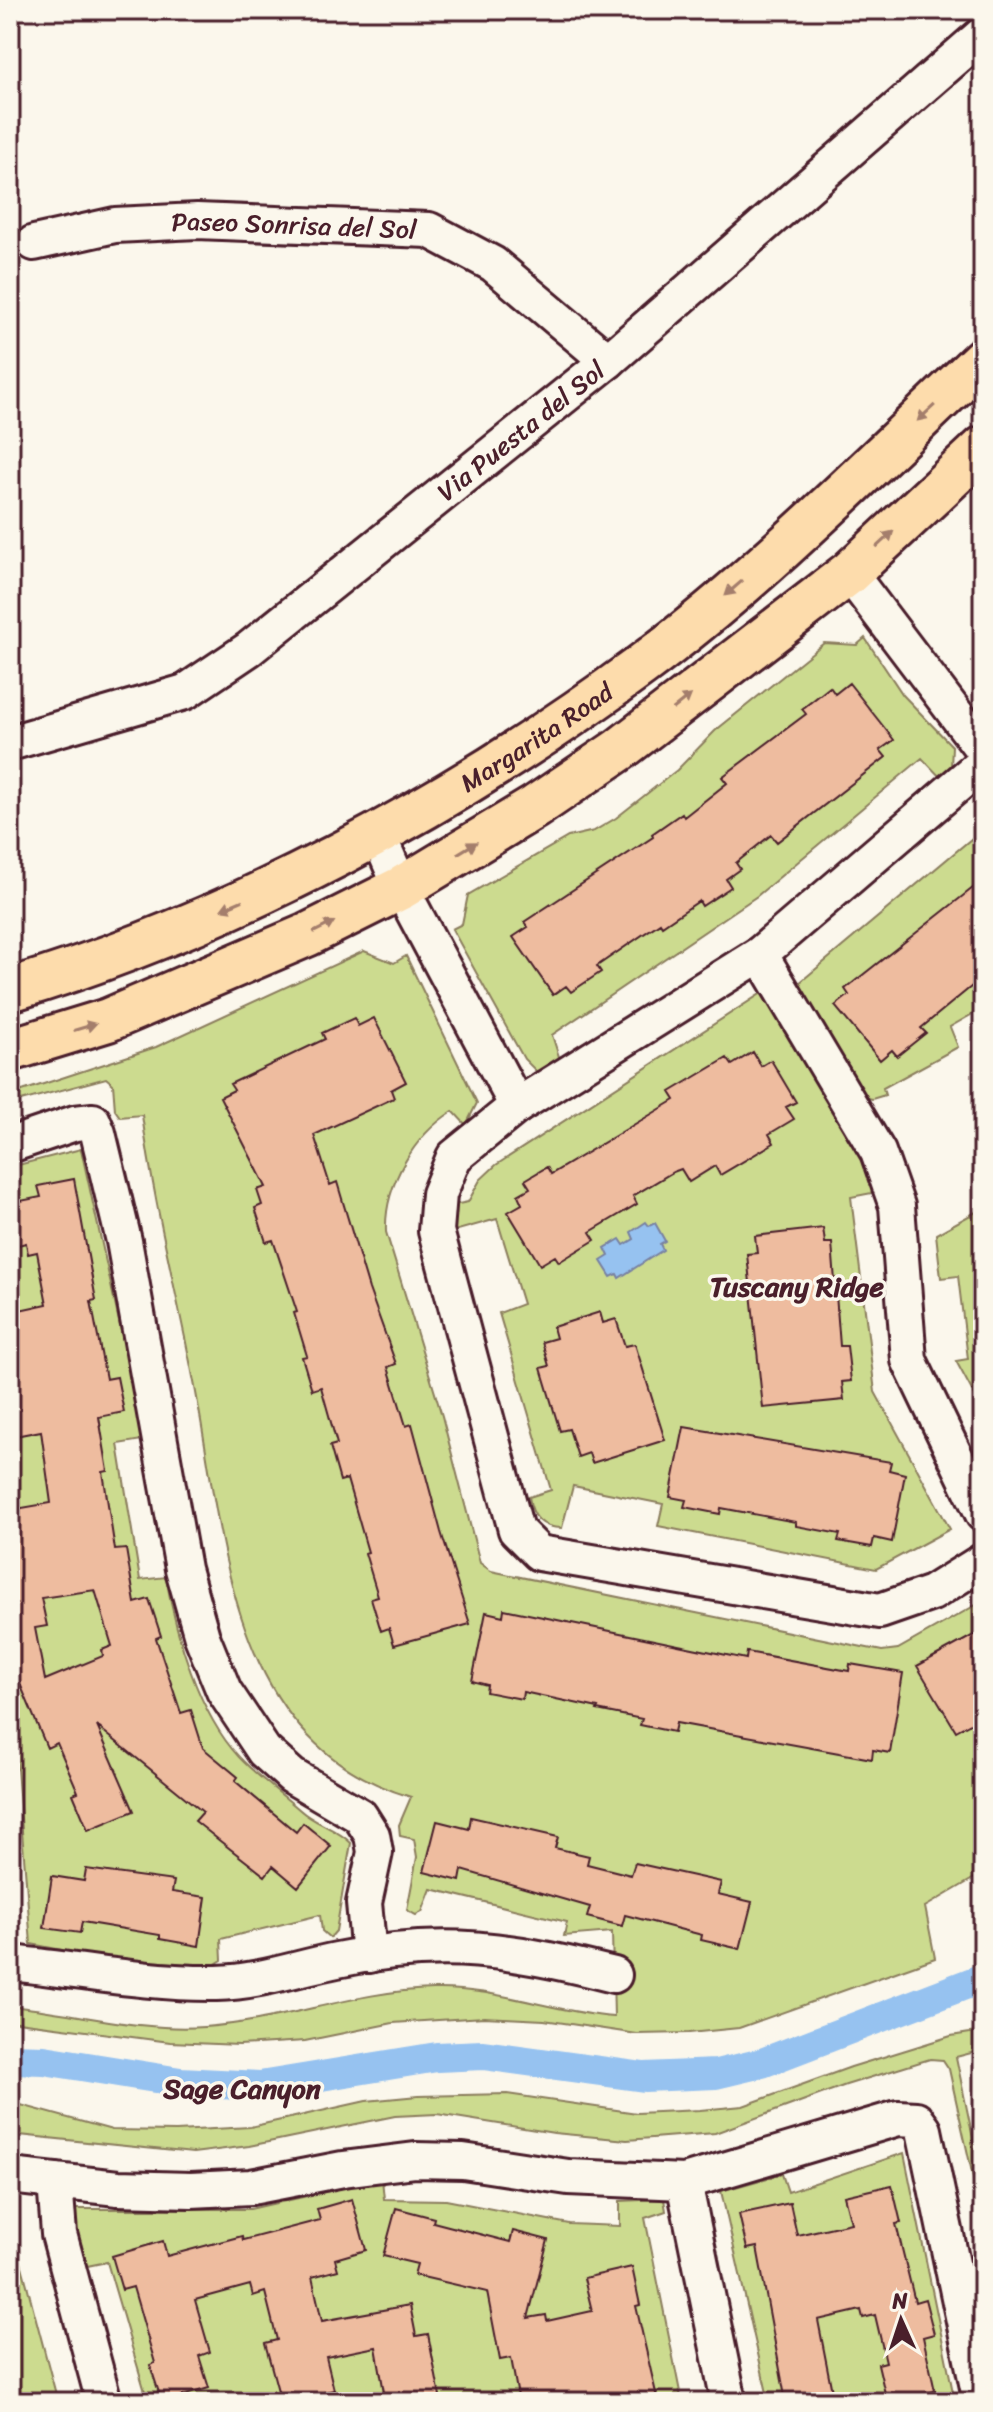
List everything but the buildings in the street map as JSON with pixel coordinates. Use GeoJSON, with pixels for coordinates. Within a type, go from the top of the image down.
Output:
{"type":"FeatureCollection","features":[{"type":"Feature","properties":{"kind":"main road","name":"Margarita Road"},"geometry":{"type":"LineString","coordinates":[[10,990],[85,968],[286,882],[510,755],[642,665],[796,533],[983,359]]}},
{"type":"Feature","properties":{"kind":"main road"},"geometry":{"type":"LineString","coordinates":[[10,1050],[108,1020],[307,935],[401,888],[535,807],[619,750],[849,573],[983,448]]}},
{"type":"Feature","properties":{"kind":"street","name":"Via Puesta del Sol"},"geometry":{"type":"LineString","coordinates":[[10,743],[185,692],[249,649],[608,361],[983,34]]}},
{"type":"Feature","properties":{"kind":"street","name":"Paseo Sonrisa del Sol"},"geometry":{"type":"LineString","coordinates":[[34,243],[115,225],[197,221],[429,230],[493,264],[608,361]]}},
{"type":"Feature","properties":{"kind":"street"},"geometry":{"type":"LineString","coordinates":[[849,573],[983,750]]}},
{"type":"Feature","properties":{"kind":"street"},"geometry":{"type":"LineString","coordinates":[[983,763],[760,954],[517,1106],[454,1157],[439,1194],[436,1231],[516,1530],[539,1553],[880,1611],[932,1593],[983,1561]]}},
{"type":"Feature","properties":{"kind":"street"},"geometry":{"type":"LineString","coordinates":[[377,832],[401,888],[517,1106]]}},
{"type":"Feature","properties":{"kind":"street"},"geometry":{"type":"LineString","coordinates":[[760,954],[878,1152],[897,1206],[909,1360],[983,1514]]}},
{"type":"Feature","properties":{"kind":"street"},"geometry":{"type":"LineString","coordinates":[[10,1145],[75,1123],[93,1121],[127,1256],[183,1569],[202,1637],[224,1691],[264,1751],[292,1776],[360,1816],[372,1835],[375,1852],[364,1903],[369,1955]]}},
{"type":"Feature","properties":{"kind":"street"},"geometry":{"type":"LineString","coordinates":[[10,1963],[216,1983],[267,1978],[369,1955],[450,1946],[488,1949],[614,1975]]}},
{"type":"Feature","properties":{"kind":"street"},"geometry":{"type":"LineString","coordinates":[[10,2176],[176,2190],[251,2187],[343,2169],[415,2160],[463,2161],[568,2177],[684,2182],[898,2118],[916,2119],[924,2130],[981,2402]]}},
{"type":"Feature","properties":{"kind":"street"},"geometry":{"type":"LineString","coordinates":[[55,2181],[59,2234],[104,2402]]}},
{"type":"Feature","properties":{"kind":"street"},"geometry":{"type":"LineString","coordinates":[[684,2182],[729,2402]]}},
{"type":"Feature","properties":{"kind":"green space"},"geometry":{"type":"Polygon","coordinates":[[[865,638],[903,695],[952,746],[951,768],[942,779],[922,758],[757,896],[552,1035],[561,1063],[550,1071],[537,1072],[524,1059],[452,929],[462,924],[468,895],[568,837],[594,831],[616,818],[677,770],[715,731],[824,643],[857,645],[865,638]]]}},
{"type":"Feature","properties":{"kind":"green space"},"geometry":{"type":"Polygon","coordinates":[[[983,829],[983,1008],[950,1027],[958,1047],[883,1088],[885,1095],[872,1099],[861,1096],[798,984],[983,829]]]}},
{"type":"Feature","properties":{"kind":"green space"},"geometry":{"type":"Polygon","coordinates":[[[364,951],[394,963],[406,956],[477,1103],[466,1125],[453,1111],[414,1148],[390,1197],[386,1232],[442,1416],[480,1563],[491,1571],[882,1651],[898,1649],[983,1601],[983,1873],[925,1907],[935,1958],[739,2028],[689,2033],[637,2034],[544,2020],[484,2017],[393,2023],[305,2041],[239,2045],[170,2042],[10,2021],[10,2006],[156,2027],[204,2027],[262,2019],[375,1995],[433,1989],[478,1992],[614,2017],[612,1932],[564,1936],[567,1922],[431,1889],[422,1912],[416,1915],[407,1910],[417,1857],[414,1839],[400,1836],[399,1825],[411,1797],[350,1770],[303,1730],[269,1682],[244,1626],[214,1502],[142,1115],[120,1117],[115,1110],[113,1084],[106,1078],[10,1104],[10,1095],[156,1047],[364,951]]]}},
{"type":"Feature","properties":{"kind":"green space"},"geometry":{"type":"Polygon","coordinates":[[[762,993],[855,1136],[869,1172],[872,1193],[851,1197],[875,1392],[950,1529],[876,1569],[658,1526],[663,1504],[573,1486],[562,1528],[548,1526],[539,1520],[532,1510],[529,1497],[551,1490],[499,1313],[523,1304],[497,1219],[451,1232],[453,1205],[468,1202],[480,1180],[496,1165],[762,993]]]}},
{"type":"Feature","properties":{"kind":"green space"},"geometry":{"type":"Polygon","coordinates":[[[81,1149],[142,1440],[118,1444],[140,1580],[166,1577],[191,1672],[212,1718],[239,1757],[300,1810],[351,1843],[336,1931],[330,1938],[322,1931],[320,1915],[221,1939],[222,1960],[212,1966],[98,1957],[31,1944],[14,1731],[10,1731],[10,1167],[81,1149]]]}},
{"type":"Feature","properties":{"kind":"green space"},"geometry":{"type":"Polygon","coordinates":[[[983,1208],[983,1411],[956,1361],[968,1359],[958,1276],[941,1278],[936,1234],[983,1208]]]}},
{"type":"Feature","properties":{"kind":"green space"},"geometry":{"type":"Polygon","coordinates":[[[983,2031],[983,2050],[956,2057],[983,2186],[983,2222],[949,2069],[943,2060],[930,2059],[846,2085],[715,2133],[627,2140],[554,2133],[437,2114],[395,2116],[249,2146],[193,2153],[10,2134],[10,2102],[112,2130],[176,2131],[250,2127],[366,2101],[418,2096],[507,2094],[637,2113],[743,2106],[851,2067],[951,2036],[983,2031]]]}},
{"type":"Feature","properties":{"kind":"green space"},"geometry":{"type":"Polygon","coordinates":[[[904,2153],[955,2402],[769,2402],[721,2191],[782,2174],[788,2192],[904,2153]]]}},
{"type":"Feature","properties":{"kind":"green space"},"geometry":{"type":"Polygon","coordinates":[[[382,2179],[384,2199],[446,2200],[569,2224],[620,2226],[620,2201],[664,2199],[666,2211],[645,2218],[682,2402],[148,2402],[107,2262],[87,2266],[74,2218],[75,2209],[250,2209],[382,2179]]]}},
{"type":"Feature","properties":{"kind":"green space"},"geometry":{"type":"Polygon","coordinates":[[[10,2195],[14,2236],[58,2402],[10,2402],[10,2195]]]}},
{"type":"Feature","properties":{"kind":"water"},"geometry":{"type":"Polygon","coordinates":[[[646,1222],[649,1226],[655,1223],[665,1241],[660,1244],[663,1250],[619,1278],[617,1274],[611,1277],[601,1261],[609,1256],[605,1248],[620,1239],[624,1245],[634,1239],[631,1232],[646,1222]]]}},
{"type":"Feature","properties":{"kind":"waterway"},"geometry":{"type":"LineString","coordinates":[[10,2059],[44,2060],[180,2082],[260,2086],[437,2057],[483,2055],[644,2077],[716,2074],[762,2063],[983,1978]]}},
{"type":"Feature","properties":{"kind":"district","name":"Tuscany Ridge"},"geometry":{"type":"Point","coordinates":[797,1286]}},
{"type":"Feature","properties":{"kind":"district","name":"Sage Canyon"},"geometry":{"type":"Point","coordinates":[242,2088]}}]}
